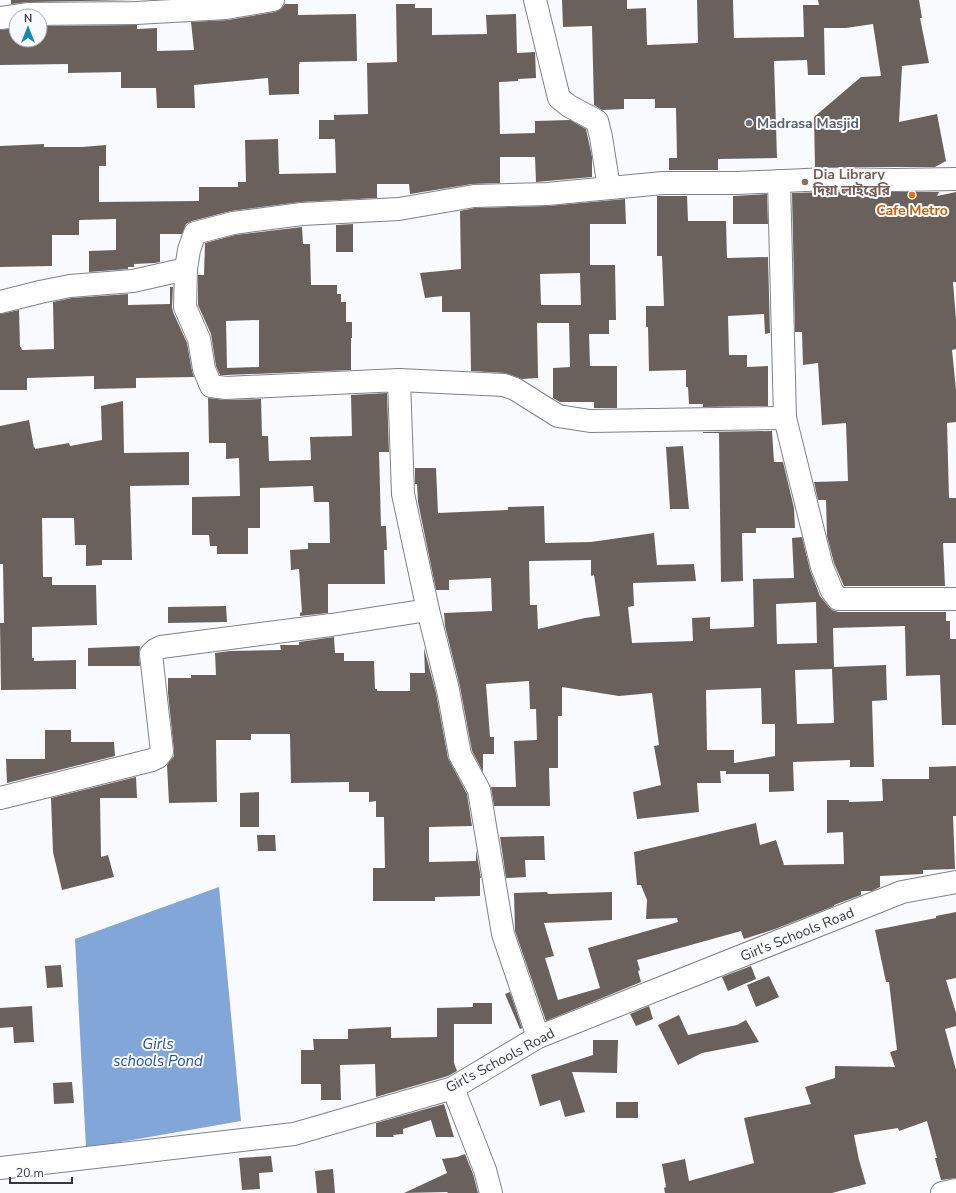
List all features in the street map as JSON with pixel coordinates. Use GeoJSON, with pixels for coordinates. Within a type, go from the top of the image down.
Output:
{"type":"FeatureCollection","features":[{"type":"Feature","properties":{"kind":"street"},"geometry":{"type":"LineString","coordinates":[[0,18],[29,14],[136,13],[226,8],[273,0]]}},
{"type":"Feature","properties":{"kind":"street"},"geometry":{"type":"LineString","coordinates":[[535,0],[559,98],[569,106],[597,122],[601,137],[609,188]]}},
{"type":"Feature","properties":{"kind":"street"},"geometry":{"type":"LineString","coordinates":[[785,418],[590,421],[558,416],[515,389],[504,385],[399,380],[226,388],[211,386],[204,369],[199,339],[185,307],[186,269],[189,250],[195,233],[233,223],[302,214],[399,209],[474,196],[547,194],[663,183],[737,183],[826,179],[956,179]]}},
{"type":"Feature","properties":{"kind":"street"},"geometry":{"type":"LineString","coordinates":[[778,181],[785,418],[822,567],[832,591],[838,599],[956,599]]}},
{"type":"Feature","properties":{"kind":"street"},"geometry":{"type":"LineString","coordinates":[[0,302],[70,286],[133,282],[186,269]]}},
{"type":"Feature","properties":{"kind":"street"},"geometry":{"type":"LineString","coordinates":[[399,380],[402,494],[448,690],[460,754],[478,790],[503,934],[538,1037]]}},
{"type":"Feature","properties":{"kind":"street"},"geometry":{"type":"LineString","coordinates":[[0,798],[152,760],[158,757],[162,752],[151,654],[161,647],[331,625],[428,610]]}},
{"type":"Feature","properties":{"kind":"street","name":"Girl's Schools Road"},"geometry":{"type":"LineString","coordinates":[[0,1168],[294,1134],[453,1088],[538,1037],[902,892],[956,882]]}},
{"type":"Feature","properties":{"kind":"street"},"geometry":{"type":"LineString","coordinates":[[453,1088],[485,1170],[491,1193]]}},
{"type":"Feature","properties":{"kind":"street"},"geometry":{"type":"LineString","coordinates":[[942,1193],[956,1190]]}},
{"type":"Feature","properties":{"kind":"water","name":"Girls schools Pond"},"geometry":{"type":"Polygon","coordinates":[[[219,887],[241,1121],[86,1148],[75,939],[219,887]]]}},
{"type":"Feature","properties":{"kind":"building"},"geometry":{"type":"Polygon","coordinates":[[[11,0],[136,0],[29,2],[11,4],[11,0]]]}},
{"type":"Feature","properties":{"kind":"building"},"geometry":{"type":"Polygon","coordinates":[[[562,0],[627,0],[627,9],[646,8],[647,45],[698,43],[697,0],[733,0],[734,38],[804,37],[803,5],[819,5],[818,0],[919,0],[922,18],[920,18],[929,63],[902,66],[899,122],[937,114],[946,161],[935,167],[815,167],[814,117],[861,77],[881,76],[873,24],[846,28],[824,28],[825,75],[808,75],[807,60],[774,61],[777,158],[718,159],[718,170],[669,170],[669,158],[677,158],[676,108],[655,108],[655,99],[624,99],[624,109],[602,110],[594,105],[592,26],[563,27],[562,0]]]}},
{"type":"Feature","properties":{"kind":"building"},"geometry":{"type":"Polygon","coordinates":[[[285,4],[298,4],[298,15],[356,14],[357,61],[299,62],[299,94],[269,95],[268,78],[194,85],[195,108],[157,108],[156,88],[121,88],[121,72],[68,73],[68,64],[0,65],[0,30],[8,29],[8,48],[48,48],[48,26],[137,25],[137,29],[157,28],[157,51],[194,50],[191,22],[228,20],[275,12],[281,9],[285,4]]]}},
{"type":"Feature","properties":{"kind":"building"},"geometry":{"type":"Polygon","coordinates":[[[396,4],[415,4],[415,8],[432,8],[432,35],[487,34],[486,15],[516,14],[517,53],[535,52],[536,78],[499,82],[500,134],[535,133],[535,121],[570,120],[586,129],[592,157],[592,177],[536,182],[535,157],[500,157],[500,183],[472,184],[410,194],[409,184],[377,184],[377,198],[300,202],[231,211],[192,221],[186,224],[182,234],[160,234],[160,262],[134,264],[134,267],[128,267],[128,269],[89,272],[89,251],[116,250],[116,219],[79,220],[79,235],[52,235],[52,266],[0,267],[0,146],[44,144],[44,147],[82,147],[106,145],[106,166],[99,166],[99,202],[199,201],[199,187],[238,187],[238,182],[246,182],[245,140],[278,139],[279,174],[336,173],[335,139],[319,139],[319,120],[334,120],[334,115],[368,114],[367,63],[397,62],[396,4]]]}},
{"type":"Feature","properties":{"kind":"building"},"geometry":{"type":"Polygon","coordinates":[[[939,192],[937,196],[956,192],[956,282],[953,282],[956,320],[956,349],[952,350],[956,390],[956,422],[947,423],[949,498],[956,498],[956,543],[943,543],[945,586],[844,586],[834,563],[827,536],[826,500],[818,500],[814,482],[848,481],[846,423],[822,425],[818,363],[803,365],[802,332],[795,332],[792,193],[939,192]]]}},
{"type":"Feature","properties":{"kind":"building"},"geometry":{"type":"Polygon","coordinates":[[[767,194],[768,224],[733,224],[733,196],[767,194]]]}},
{"type":"Feature","properties":{"kind":"building"},"geometry":{"type":"Polygon","coordinates":[[[657,196],[687,196],[688,221],[726,221],[727,258],[768,257],[770,333],[765,334],[764,314],[728,316],[729,355],[747,355],[747,367],[768,366],[768,406],[703,407],[703,404],[689,404],[688,387],[686,387],[686,370],[649,371],[646,306],[664,306],[662,256],[657,256],[657,196]]]}},
{"type":"Feature","properties":{"kind":"building"},"geometry":{"type":"Polygon","coordinates":[[[625,199],[626,224],[590,224],[590,265],[615,265],[616,320],[609,320],[609,334],[589,334],[590,366],[617,366],[617,408],[594,408],[594,402],[560,402],[553,398],[553,368],[570,367],[569,323],[537,323],[538,378],[522,379],[505,373],[471,371],[470,312],[442,312],[442,296],[425,298],[420,273],[461,269],[460,211],[475,208],[548,206],[625,199]],[[580,273],[540,274],[541,305],[581,305],[580,273]]]}},
{"type":"Feature","properties":{"kind":"building"},"geometry":{"type":"Polygon","coordinates":[[[353,224],[353,252],[336,252],[336,225],[353,224]]]}},
{"type":"Feature","properties":{"kind":"building"},"geometry":{"type":"Polygon","coordinates":[[[302,227],[303,244],[310,244],[311,285],[337,285],[337,294],[341,294],[341,302],[346,302],[346,322],[352,322],[351,370],[220,375],[216,366],[211,334],[198,305],[198,275],[204,275],[205,243],[235,235],[302,227]],[[259,320],[226,321],[227,368],[259,367],[259,320]]]}},
{"type":"Feature","properties":{"kind":"building"},"geometry":{"type":"Polygon","coordinates":[[[170,287],[173,287],[173,312],[187,343],[194,377],[136,378],[136,388],[94,389],[94,376],[27,378],[27,390],[0,390],[0,314],[19,310],[20,347],[22,350],[54,349],[53,302],[72,298],[128,294],[128,305],[170,304],[170,287]]]}},
{"type":"Feature","properties":{"kind":"building"},"geometry":{"type":"Polygon","coordinates":[[[387,393],[389,452],[379,452],[381,526],[386,526],[387,550],[384,550],[385,584],[328,584],[328,613],[300,616],[300,613],[302,612],[299,569],[291,570],[290,550],[308,549],[308,543],[330,543],[329,502],[314,502],[313,486],[260,488],[260,528],[248,528],[248,554],[217,554],[217,546],[210,546],[209,535],[192,535],[192,497],[240,496],[239,458],[226,459],[226,443],[209,443],[208,398],[226,400],[261,399],[262,436],[268,436],[269,461],[311,460],[310,437],[352,436],[351,395],[387,393]]]}},
{"type":"Feature","properties":{"kind":"building"},"geometry":{"type":"Polygon","coordinates":[[[123,401],[124,453],[189,452],[189,485],[130,486],[132,560],[102,560],[102,565],[86,566],[86,545],[75,545],[74,518],[42,518],[43,577],[52,577],[52,585],[96,585],[97,625],[32,627],[32,658],[34,658],[34,661],[76,660],[76,689],[1,690],[0,623],[4,623],[3,564],[0,564],[0,426],[29,420],[35,449],[69,443],[70,446],[102,440],[101,406],[123,401]]]}},
{"type":"Feature","properties":{"kind":"building"},"geometry":{"type":"Polygon","coordinates":[[[772,431],[774,462],[783,462],[794,508],[795,528],[756,528],[756,533],[742,533],[743,581],[721,582],[719,433],[703,432],[772,431]]]}},
{"type":"Feature","properties":{"kind":"building"},"geometry":{"type":"Polygon","coordinates":[[[683,446],[689,509],[670,509],[666,447],[683,446]]]}},
{"type":"Feature","properties":{"kind":"building"},"geometry":{"type":"Polygon","coordinates":[[[415,468],[436,468],[438,513],[508,510],[508,507],[544,506],[545,543],[591,542],[654,533],[657,565],[694,564],[696,581],[633,583],[634,606],[628,607],[632,643],[693,641],[692,618],[710,617],[710,629],[754,627],[753,579],[794,578],[792,538],[802,537],[810,570],[820,596],[832,610],[838,612],[946,612],[946,621],[950,621],[950,639],[956,639],[956,725],[942,725],[940,675],[906,676],[905,626],[833,628],[834,667],[886,665],[887,700],[872,701],[874,767],[850,767],[850,760],[793,762],[794,791],[769,792],[769,774],[726,774],[726,771],[720,771],[721,783],[697,783],[699,812],[637,819],[633,792],[661,785],[654,746],[659,745],[652,693],[619,696],[562,687],[562,716],[558,716],[558,768],[549,768],[550,806],[494,806],[491,787],[516,787],[514,741],[537,740],[536,709],[530,709],[529,681],[486,684],[490,737],[494,737],[494,754],[483,754],[483,772],[472,751],[460,687],[445,626],[444,613],[492,611],[491,578],[449,580],[449,590],[436,590],[418,502],[417,484],[415,484],[415,468]],[[591,560],[529,561],[530,605],[537,605],[538,629],[600,616],[594,575],[591,576],[591,560]],[[816,602],[776,604],[777,644],[817,643],[816,602]],[[832,669],[795,670],[797,724],[834,723],[832,669]],[[761,688],[706,690],[707,750],[734,750],[734,763],[775,756],[775,724],[762,724],[761,688]]]}},
{"type":"Feature","properties":{"kind":"building"},"geometry":{"type":"Polygon","coordinates":[[[226,606],[227,622],[168,623],[168,607],[226,606]]]}},
{"type":"Feature","properties":{"kind":"building"},"geometry":{"type":"Polygon","coordinates":[[[334,637],[335,653],[344,653],[344,661],[374,661],[375,689],[377,689],[377,691],[410,691],[410,673],[425,673],[424,648],[436,693],[448,758],[467,794],[472,826],[429,827],[429,862],[476,861],[476,850],[481,878],[480,896],[435,897],[435,901],[373,901],[373,868],[385,868],[384,817],[376,817],[376,801],[369,802],[369,792],[349,792],[349,782],[291,783],[290,734],[251,734],[251,740],[216,740],[217,802],[169,803],[167,765],[174,756],[174,751],[168,693],[168,678],[191,678],[191,675],[216,675],[215,653],[230,651],[281,650],[280,645],[299,645],[299,642],[334,637]]]}},
{"type":"Feature","properties":{"kind":"building"},"geometry":{"type":"Polygon","coordinates":[[[140,646],[140,666],[88,666],[88,648],[140,646]]]}},
{"type":"Feature","properties":{"kind":"building"},"geometry":{"type":"Polygon","coordinates":[[[45,730],[71,730],[71,742],[114,742],[115,756],[7,783],[6,759],[45,759],[45,730]]]}},
{"type":"Feature","properties":{"kind":"building"},"geometry":{"type":"Polygon","coordinates":[[[956,766],[956,816],[953,816],[955,869],[923,870],[923,874],[880,876],[880,887],[872,891],[861,891],[861,895],[775,929],[744,939],[741,931],[637,960],[641,982],[546,1021],[515,931],[514,893],[547,892],[548,894],[612,892],[612,920],[544,923],[554,956],[545,958],[558,1000],[600,988],[588,948],[678,922],[677,918],[646,919],[647,900],[641,885],[637,885],[634,852],[756,823],[760,845],[776,840],[784,865],[844,864],[843,832],[827,833],[827,800],[849,800],[849,802],[883,801],[882,779],[929,779],[929,767],[956,766]]]}},
{"type":"Feature","properties":{"kind":"building"},"geometry":{"type":"Polygon","coordinates":[[[136,777],[137,798],[100,798],[101,857],[108,855],[114,877],[62,890],[53,852],[51,798],[136,777]]]}},
{"type":"Feature","properties":{"kind":"building"},"geometry":{"type":"Polygon","coordinates":[[[259,792],[259,827],[240,827],[240,793],[259,792]]]}},
{"type":"Feature","properties":{"kind":"building"},"geometry":{"type":"Polygon","coordinates":[[[257,835],[275,835],[276,851],[258,851],[257,835]]]}},
{"type":"Feature","properties":{"kind":"building"},"geometry":{"type":"Polygon","coordinates":[[[544,836],[545,860],[525,860],[526,877],[506,878],[500,837],[544,836]]]}},
{"type":"Feature","properties":{"kind":"building"},"geometry":{"type":"Polygon","coordinates":[[[956,912],[956,978],[946,980],[956,1013],[956,1026],[945,1029],[956,1070],[956,1178],[941,1180],[927,1121],[899,1131],[898,1128],[854,1135],[866,1184],[832,1193],[665,1193],[664,1188],[666,1187],[662,1164],[685,1159],[689,1181],[754,1163],[744,1118],[811,1104],[805,1087],[835,1078],[835,1066],[895,1067],[890,1052],[897,1050],[889,982],[886,982],[875,930],[936,918],[936,916],[956,912]]]}},
{"type":"Feature","properties":{"kind":"building"},"geometry":{"type":"Polygon","coordinates":[[[61,965],[63,987],[47,988],[45,966],[61,965]]]}},
{"type":"Feature","properties":{"kind":"building"},"geometry":{"type":"Polygon","coordinates":[[[751,966],[756,979],[728,991],[722,977],[751,966]]]}},
{"type":"Feature","properties":{"kind":"building"},"geometry":{"type":"Polygon","coordinates":[[[769,976],[779,997],[756,1007],[747,985],[769,976]]]}},
{"type":"Feature","properties":{"kind":"building"},"geometry":{"type":"Polygon","coordinates":[[[510,992],[522,1028],[520,1029],[505,994],[510,992]]]}},
{"type":"Feature","properties":{"kind":"building"},"geometry":{"type":"Polygon","coordinates":[[[473,1003],[492,1003],[492,1024],[454,1024],[454,1063],[457,1071],[448,1076],[376,1097],[375,1064],[340,1065],[341,1100],[321,1100],[321,1084],[301,1084],[301,1050],[314,1050],[313,1039],[348,1039],[348,1029],[391,1027],[391,1038],[437,1037],[437,1008],[473,1007],[473,1003]]]}},
{"type":"Feature","properties":{"kind":"building"},"geometry":{"type":"Polygon","coordinates":[[[32,1006],[34,1042],[14,1043],[13,1027],[0,1028],[0,1008],[32,1006]]]}},
{"type":"Feature","properties":{"kind":"building"},"geometry":{"type":"Polygon","coordinates":[[[649,1006],[653,1019],[636,1026],[630,1014],[649,1006]]]}},
{"type":"Feature","properties":{"kind":"building"},"geometry":{"type":"Polygon","coordinates":[[[679,1015],[688,1035],[737,1025],[746,1020],[759,1042],[702,1053],[678,1065],[658,1025],[679,1015]]]}},
{"type":"Feature","properties":{"kind":"building"},"geometry":{"type":"Polygon","coordinates":[[[593,1040],[618,1040],[617,1073],[572,1072],[585,1112],[565,1117],[560,1100],[540,1106],[531,1075],[593,1055],[593,1040]]]}},
{"type":"Feature","properties":{"kind":"building"},"geometry":{"type":"Polygon","coordinates":[[[72,1082],[74,1103],[54,1104],[53,1083],[72,1082]]]}},
{"type":"Feature","properties":{"kind":"building"},"geometry":{"type":"Polygon","coordinates":[[[616,1102],[638,1102],[638,1118],[616,1118],[616,1102]]]}},
{"type":"Feature","properties":{"kind":"building"},"geometry":{"type":"Polygon","coordinates":[[[444,1104],[454,1137],[436,1137],[431,1120],[403,1129],[403,1134],[393,1135],[394,1137],[376,1137],[376,1123],[444,1104]]]}},
{"type":"Feature","properties":{"kind":"building"},"geometry":{"type":"Polygon","coordinates":[[[465,1154],[473,1174],[478,1193],[404,1193],[447,1173],[442,1159],[457,1157],[465,1154]]]}},
{"type":"Feature","properties":{"kind":"building"},"geometry":{"type":"Polygon","coordinates":[[[271,1156],[273,1172],[259,1173],[260,1189],[242,1190],[239,1158],[271,1156]]]}},
{"type":"Feature","properties":{"kind":"building"},"geometry":{"type":"Polygon","coordinates":[[[333,1169],[335,1193],[317,1193],[315,1171],[333,1169]]]}},
{"type":"Feature","properties":{"kind":"place","name":"Madrasa Masjid"},"geometry":{"type":"Point","coordinates":[749,123]}},
{"type":"Feature","properties":{"kind":"place","name":"Dia Library দিয়া লাইব্রেরি"},"geometry":{"type":"Point","coordinates":[805,182]}},
{"type":"Feature","properties":{"kind":"place","name":"Cafe Metro"},"geometry":{"type":"Point","coordinates":[912,195]}}]}
